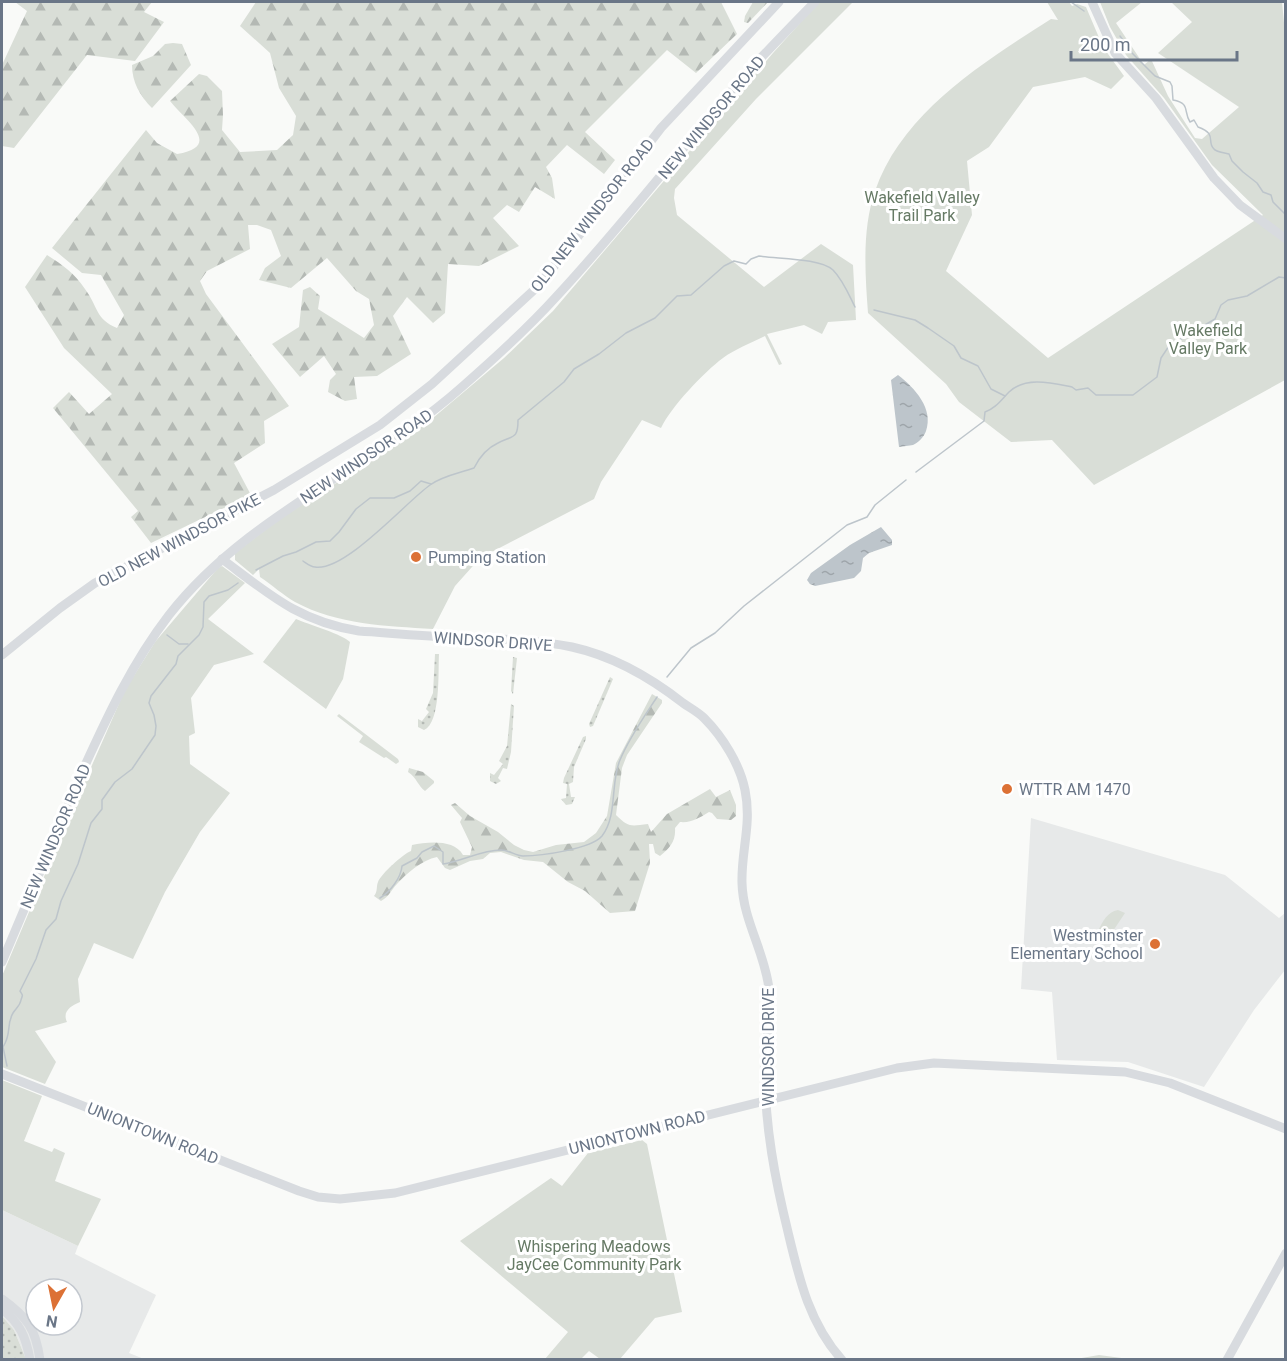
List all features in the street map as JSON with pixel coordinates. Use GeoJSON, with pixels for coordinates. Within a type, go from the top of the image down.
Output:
{"type":"FeatureCollection","features":[{"type":"Feature","properties":{"kind":"main road","name":"OLD NEW WINDSOR ROAD"},"geometry":{"type":"LineString","coordinates":[[363,436],[432,384],[534,290],[567,251],[661,128],[780,2]]}},
{"type":"Feature","properties":{"kind":"main road","name":"NEW WINDSOR ROAD"},"geometry":{"type":"LineString","coordinates":[[2,962],[93,746],[126,679],[170,615],[222,559],[272,520],[397,439],[460,389],[526,328],[625,219],[758,61],[815,2]]}},
{"type":"Feature","properties":{"kind":"main road"},"geometry":{"type":"LineString","coordinates":[[1092,2],[1115,53],[1156,98],[1214,178],[1240,205],[1286,239]]}},
{"type":"Feature","properties":{"kind":"main road","name":"OLD NEW WINDSOR PIKE"},"geometry":{"type":"LineString","coordinates":[[2,655],[74,597],[112,573],[247,506],[363,436]]}},
{"type":"Feature","properties":{"kind":"main road","name":"WINDSOR DRIVE"},"geometry":{"type":"LineString","coordinates":[[222,559],[286,606],[322,623],[359,631],[520,641],[572,647],[602,656],[634,671],[704,718],[734,760],[743,782],[747,802],[748,830],[742,884],[746,911],[764,963],[770,995],[765,1052],[766,1100],[774,1174],[799,1278],[815,1320],[825,1338],[842,1359]]}},
{"type":"Feature","properties":{"kind":"main road","name":"UNIONTOWN ROAD"},"geometry":{"type":"LineString","coordinates":[[2,1074],[299,1191],[318,1197],[340,1199],[377,1196],[425,1186],[542,1155],[915,1064],[993,1064],[1105,1070],[1142,1075],[1170,1083],[1286,1129]]}},
{"type":"Feature","properties":{"kind":"main road"},"geometry":{"type":"LineString","coordinates":[[1227,1359],[1286,1252]]}},
{"type":"Feature","properties":{"kind":"main road"},"geometry":{"type":"LineString","coordinates":[[2,1299],[30,1323],[37,1339],[40,1359]]}},
{"type":"Feature","properties":{"kind":"main road"},"geometry":{"type":"LineString","coordinates":[[2,1309],[19,1324],[27,1342],[30,1359]]}},
{"type":"Feature","properties":{"kind":"shaded area","name":"Westminster Elementary School"},"geometry":{"type":"Polygon","coordinates":[[[1031,818],[1225,875],[1279,918],[1285,913],[1285,970],[1254,1010],[1204,1087],[1128,1062],[1057,1060],[1052,992],[1021,989],[1031,818]]]}},
{"type":"Feature","properties":{"kind":"shaded area"},"geometry":{"type":"Polygon","coordinates":[[[2,1210],[78,1246],[75,1254],[156,1295],[129,1353],[144,1359],[26,1359],[14,1330],[2,1316],[2,1210]]]}},
{"type":"Feature","properties":{"kind":"green space"},"geometry":{"type":"Polygon","coordinates":[[[15,2],[152,2],[144,12],[164,22],[135,61],[87,55],[14,148],[2,146],[2,65],[27,11],[15,2]]]}},
{"type":"Feature","properties":{"kind":"green space"},"geometry":{"type":"Polygon","coordinates":[[[256,2],[721,2],[737,34],[696,73],[667,50],[585,132],[615,160],[604,174],[567,145],[546,167],[552,178],[555,199],[535,187],[519,212],[507,205],[493,218],[519,246],[479,266],[448,264],[445,313],[433,323],[407,297],[393,316],[411,354],[377,376],[354,377],[357,399],[345,401],[328,392],[330,380],[336,374],[324,356],[300,377],[272,344],[299,327],[303,290],[310,287],[320,296],[318,309],[364,338],[374,325],[369,299],[356,291],[327,258],[291,288],[259,280],[265,268],[281,256],[271,230],[257,225],[248,225],[250,249],[207,271],[200,281],[206,294],[289,406],[264,421],[265,443],[234,463],[251,495],[151,543],[131,517],[138,511],[53,408],[69,392],[89,414],[112,394],[64,348],[25,287],[47,255],[81,283],[101,316],[117,328],[124,315],[101,275],[82,273],[52,248],[146,130],[157,143],[177,154],[191,150],[198,145],[197,132],[170,101],[199,74],[207,76],[222,91],[222,130],[240,152],[277,150],[293,135],[296,116],[279,88],[270,53],[240,26],[256,2]]]}},
{"type":"Feature","properties":{"kind":"green space"},"geometry":{"type":"Polygon","coordinates":[[[753,2],[768,2],[748,23],[744,22],[745,16],[753,2]]]}},
{"type":"Feature","properties":{"kind":"green space"},"geometry":{"type":"Polygon","coordinates":[[[819,2],[853,2],[756,99],[675,189],[674,198],[677,215],[764,287],[821,244],[853,265],[856,320],[828,322],[822,334],[804,325],[767,334],[782,364],[779,365],[765,336],[723,358],[689,390],[672,410],[661,428],[642,420],[601,482],[594,499],[480,558],[455,586],[433,629],[362,623],[328,616],[295,602],[260,577],[259,569],[253,575],[235,560],[235,553],[281,518],[427,423],[504,358],[553,311],[819,2]]]}},
{"type":"Feature","properties":{"kind":"green space"},"geometry":{"type":"Polygon","coordinates":[[[1047,2],[1069,2],[1072,6],[1077,4],[1086,7],[1103,47],[1124,76],[1111,89],[1085,77],[1033,87],[989,147],[967,161],[972,215],[946,271],[1048,358],[1263,215],[1212,165],[1164,98],[1126,55],[1110,27],[1100,2],[1142,2],[1116,23],[1144,65],[1151,59],[1168,96],[1195,138],[1202,139],[1239,107],[1158,53],[1192,22],[1171,2],[1282,2],[1286,43],[1285,380],[1094,485],[1052,440],[1011,442],[959,402],[946,384],[868,313],[865,267],[868,220],[875,191],[888,163],[905,137],[925,113],[948,91],[999,52],[1051,19],[1058,20],[1047,2]]]}},
{"type":"Feature","properties":{"kind":"green space"},"geometry":{"type":"Polygon","coordinates":[[[165,44],[182,44],[191,65],[152,108],[138,88],[133,77],[132,65],[153,56],[165,44]]]}},
{"type":"Feature","properties":{"kind":"green space"},"geometry":{"type":"Polygon","coordinates":[[[222,566],[245,583],[208,619],[254,654],[214,665],[191,698],[195,733],[189,736],[190,764],[230,793],[200,832],[165,892],[133,959],[94,943],[78,979],[80,1002],[67,1012],[67,1022],[35,1031],[56,1062],[45,1084],[2,1067],[2,976],[125,690],[155,642],[222,566]]]}},
{"type":"Feature","properties":{"kind":"green space"},"geometry":{"type":"Polygon","coordinates":[[[296,619],[350,642],[343,679],[326,709],[263,662],[296,619]]]}},
{"type":"Feature","properties":{"kind":"green space"},"geometry":{"type":"Polygon","coordinates":[[[435,654],[439,654],[436,707],[433,718],[424,730],[418,727],[418,719],[422,721],[429,712],[426,709],[433,693],[435,654]]]}},
{"type":"Feature","properties":{"kind":"green space"},"geometry":{"type":"Polygon","coordinates":[[[513,657],[517,658],[513,694],[511,691],[513,657]]]}},
{"type":"Feature","properties":{"kind":"green space"},"geometry":{"type":"Polygon","coordinates":[[[610,677],[613,679],[593,726],[590,727],[589,724],[610,677]]]}},
{"type":"Feature","properties":{"kind":"green space"},"geometry":{"type":"Polygon","coordinates":[[[652,694],[662,700],[662,703],[627,755],[622,768],[616,815],[630,825],[648,824],[651,832],[667,814],[710,789],[716,797],[730,790],[736,805],[736,816],[731,820],[717,819],[709,812],[692,821],[680,822],[675,828],[672,844],[660,856],[655,853],[653,844],[649,844],[650,863],[635,911],[610,913],[585,891],[568,882],[543,862],[524,860],[501,852],[490,853],[483,859],[470,861],[450,870],[445,868],[437,857],[431,859],[410,871],[381,901],[374,896],[380,878],[411,851],[412,845],[447,844],[459,850],[463,855],[470,855],[472,847],[460,822],[462,818],[451,805],[455,803],[470,816],[524,850],[533,852],[556,845],[584,842],[596,833],[607,816],[616,763],[652,694]]]}},
{"type":"Feature","properties":{"kind":"green space"},"geometry":{"type":"Polygon","coordinates":[[[511,704],[514,706],[511,752],[507,769],[503,768],[498,778],[501,781],[496,784],[490,781],[490,773],[494,775],[503,764],[499,761],[507,746],[511,704]]]}},
{"type":"Feature","properties":{"kind":"green space"},"geometry":{"type":"Polygon","coordinates":[[[339,714],[399,762],[396,764],[384,758],[359,742],[363,736],[337,716],[339,714]]]}},
{"type":"Feature","properties":{"kind":"green space"},"geometry":{"type":"Polygon","coordinates":[[[586,736],[574,767],[573,782],[569,784],[571,797],[575,797],[572,804],[566,805],[561,799],[566,798],[567,784],[563,783],[564,778],[583,737],[586,736]]]}},
{"type":"Feature","properties":{"kind":"green space"},"geometry":{"type":"Polygon","coordinates":[[[409,768],[423,772],[434,783],[425,791],[408,772],[409,768]]]}},
{"type":"Feature","properties":{"kind":"green space"},"geometry":{"type":"Polygon","coordinates":[[[1118,910],[1125,913],[1109,937],[1098,931],[1108,915],[1118,910]]]}},
{"type":"Feature","properties":{"kind":"green space"},"geometry":{"type":"Polygon","coordinates":[[[2,1080],[42,1096],[24,1141],[52,1152],[54,1148],[65,1153],[55,1181],[101,1199],[78,1246],[2,1210],[2,1080]]]}},
{"type":"Feature","properties":{"kind":"green space","name":"Whispering Meadows JayCee Community Park"},"geometry":{"type":"Polygon","coordinates":[[[642,1140],[647,1144],[682,1312],[655,1318],[620,1359],[600,1359],[589,1351],[581,1359],[545,1359],[568,1332],[460,1241],[551,1178],[562,1186],[588,1153],[642,1140]]]}},
{"type":"Feature","properties":{"kind":"green space"},"geometry":{"type":"Polygon","coordinates":[[[2,1316],[14,1330],[26,1359],[2,1359],[2,1316]]]}},
{"type":"Feature","properties":{"kind":"green space"},"geometry":{"type":"Polygon","coordinates":[[[1099,1355],[1129,1359],[1076,1359],[1099,1355]]]}},
{"type":"Feature","properties":{"kind":"water"},"geometry":{"type":"Polygon","coordinates":[[[898,375],[911,386],[921,400],[928,423],[919,441],[913,445],[899,447],[891,380],[898,375]]]}},
{"type":"Feature","properties":{"kind":"water"},"geometry":{"type":"Polygon","coordinates":[[[881,527],[892,540],[892,545],[869,553],[863,558],[861,571],[854,578],[815,586],[810,584],[807,580],[811,573],[850,545],[881,527]]]}},
{"type":"Feature","properties":{"kind":"waterway"},"geometry":{"type":"LineString","coordinates":[[1071,2],[1084,11]]}},
{"type":"Feature","properties":{"kind":"waterway"},"geometry":{"type":"LineString","coordinates":[[1120,36],[1132,53],[1155,76],[1170,82],[1173,100],[1182,103],[1190,122],[1194,120],[1198,127],[1208,132],[1214,149],[1229,154],[1232,161],[1257,183],[1263,192],[1271,195],[1273,202],[1286,215]]}},
{"type":"Feature","properties":{"kind":"waterway"},"geometry":{"type":"LineString","coordinates":[[303,561],[315,567],[328,566],[342,559],[375,534],[430,485],[474,468],[490,448],[514,436],[518,420],[564,382],[574,369],[599,354],[626,333],[655,318],[677,296],[691,295],[724,266],[734,261],[746,264],[759,256],[809,261],[827,266],[840,278],[855,307]]}},
{"type":"Feature","properties":{"kind":"waterway"},"geometry":{"type":"LineString","coordinates":[[916,472],[984,421],[985,412],[1009,392],[1023,384],[1039,382],[1072,387],[1076,390],[1088,388],[1096,395],[1133,395],[1157,377],[1161,358],[1169,346],[1215,319],[1221,305],[1228,300],[1247,296],[1279,277],[1286,278]]}},
{"type":"Feature","properties":{"kind":"waterway"},"geometry":{"type":"LineString","coordinates":[[874,310],[915,320],[928,328],[954,346],[961,358],[978,366],[991,389],[1005,396]]}},
{"type":"Feature","properties":{"kind":"waterway"},"geometry":{"type":"LineString","coordinates":[[667,677],[691,648],[715,633],[744,606],[847,525],[867,517],[875,505],[906,480]]}},
{"type":"Feature","properties":{"kind":"waterway"},"geometry":{"type":"LineString","coordinates":[[256,570],[316,542],[330,541],[356,509],[370,498],[394,498],[410,491],[421,481],[431,484]]}},
{"type":"Feature","properties":{"kind":"waterway"},"geometry":{"type":"LineString","coordinates":[[7,1066],[3,1047],[11,1017],[20,1004],[22,997],[20,991],[36,959],[46,930],[56,919],[61,901],[78,864],[91,823],[102,809],[102,800],[115,782],[132,769],[155,735],[154,715],[149,703],[151,696],[176,664],[178,656],[199,635],[203,627],[204,602],[209,596],[228,590],[238,583]]}},
{"type":"Feature","properties":{"kind":"waterway"},"geometry":{"type":"LineString","coordinates":[[167,635],[179,644],[188,644]]}},
{"type":"Feature","properties":{"kind":"waterway"},"geometry":{"type":"LineString","coordinates":[[380,898],[394,884],[400,875],[402,866],[434,846],[443,852],[443,864],[494,850],[504,850],[523,856],[541,855],[577,848],[596,841],[607,828],[610,818],[620,760],[632,736],[657,697]]}},
{"type":"Feature","properties":{"kind":"place","name":"Pumping Station"},"geometry":{"type":"Point","coordinates":[416,557]}},
{"type":"Feature","properties":{"kind":"place","name":"WTTR AM 1470"},"geometry":{"type":"Point","coordinates":[1007,789]}},
{"type":"Feature","properties":{"kind":"place","name":"Westminster Elementary School"},"geometry":{"type":"Point","coordinates":[1155,944]}},
{"type":"Feature","properties":{"kind":"park label","name":"Wakefield Valley Trail Park"},"geometry":{"type":"Point","coordinates":[922,206]}},
{"type":"Feature","properties":{"kind":"park label","name":"Wakefield Valley Park"},"geometry":{"type":"Point","coordinates":[1208,339]}}]}
